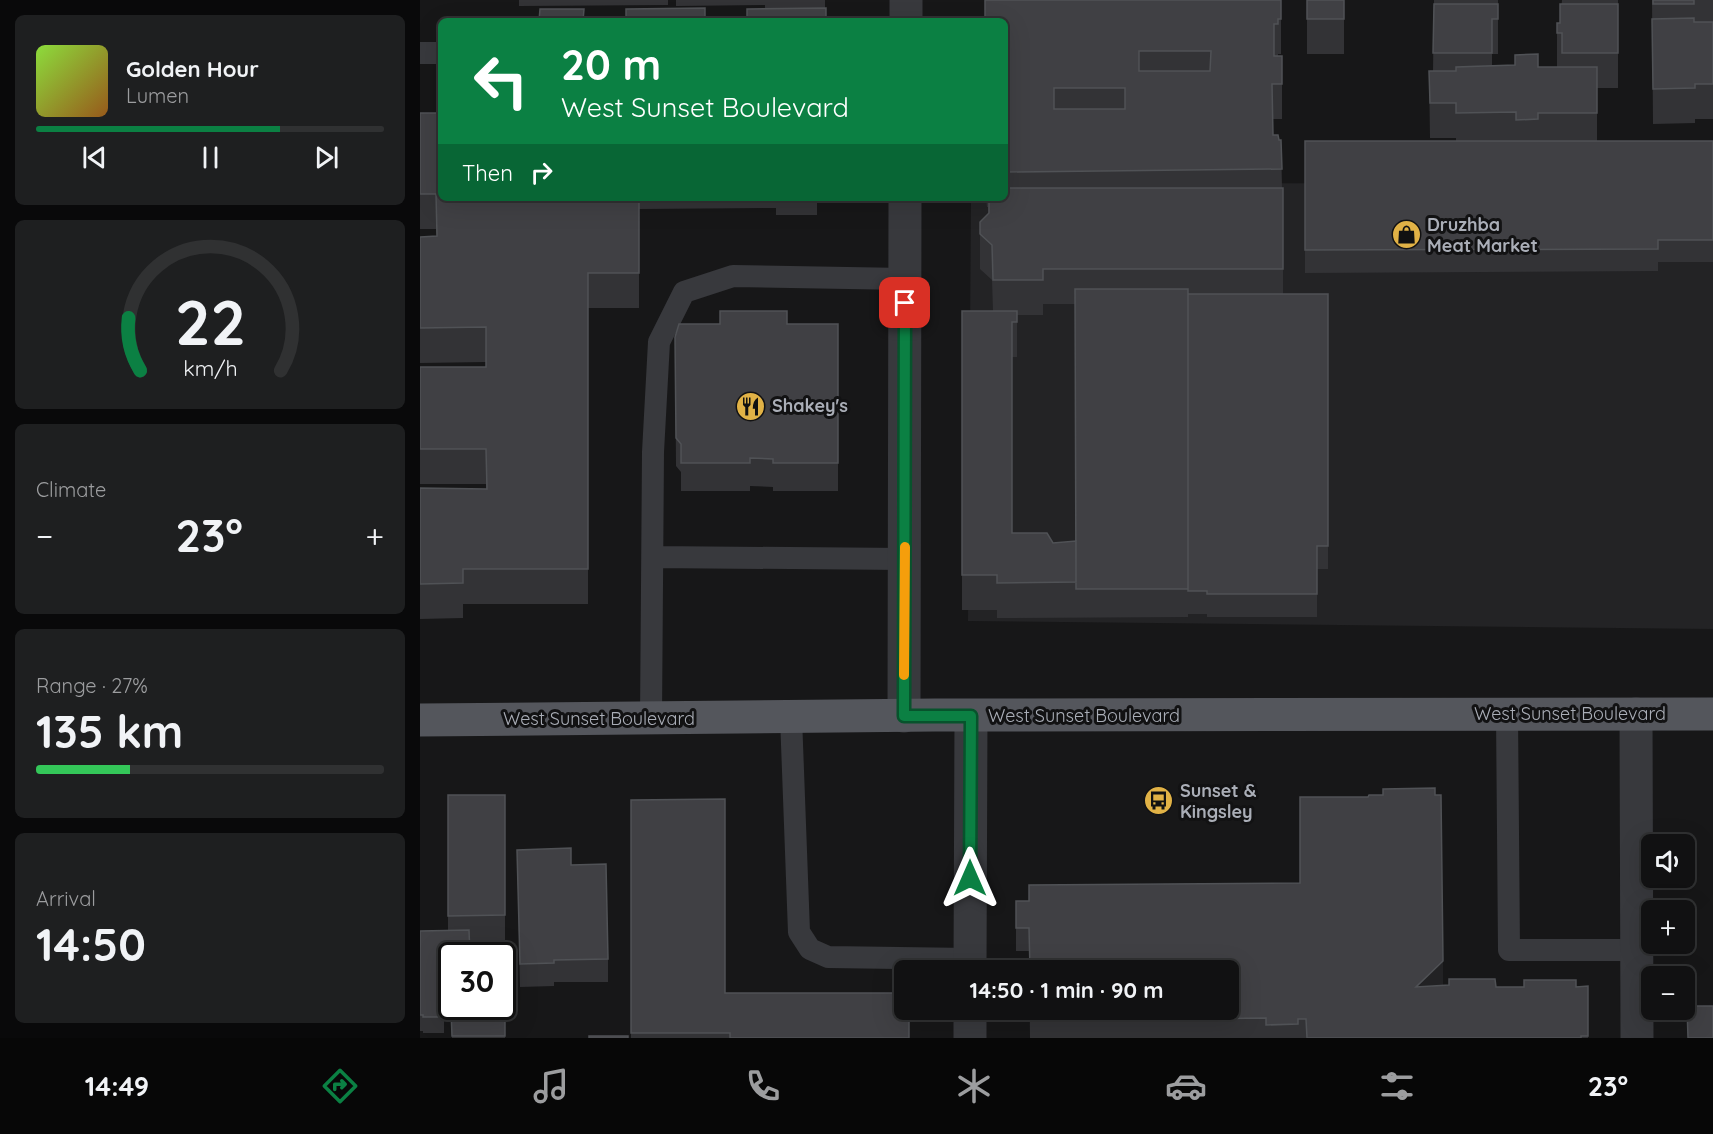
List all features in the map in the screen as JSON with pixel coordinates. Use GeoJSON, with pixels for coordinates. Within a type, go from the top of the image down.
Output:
{"type":"FeatureCollection","features":[{"type":"Feature","properties":{"kind":"main road","name":"West Sunset Boulevard"},"geometry":{"type":"LineString","coordinates":[[420,720],[1713,714]]}},
{"type":"Feature","properties":{"kind":"street"},"geometry":{"type":"LineString","coordinates":[[906,0],[906,18]]}},
{"type":"Feature","properties":{"kind":"street"},"geometry":{"type":"LineString","coordinates":[[904,716],[905,201]]}},
{"type":"Feature","properties":{"kind":"street"},"geometry":{"type":"LineString","coordinates":[[1636,714],[1637,1038]]}},
{"type":"Feature","properties":{"kind":"street"},"geometry":{"type":"LineString","coordinates":[[970,960],[971,716]]}},
{"type":"Feature","properties":{"kind":"street"},"geometry":{"type":"LineString","coordinates":[[970,1020],[970,1038]]}},
{"type":"Feature","properties":{"kind":"lane"},"geometry":{"type":"LineString","coordinates":[[420,53],[438,53]]}},
{"type":"Feature","properties":{"kind":"lane"},"geometry":{"type":"LineString","coordinates":[[651,719],[653,452],[659,342],[684,292],[733,276],[905,279]]}},
{"type":"Feature","properties":{"kind":"lane"},"geometry":{"type":"LineString","coordinates":[[653,557],[905,559]]}},
{"type":"Feature","properties":{"kind":"lane"},"geometry":{"type":"LineString","coordinates":[[1507,714],[1509,950],[1636,950]]}},
{"type":"Feature","properties":{"kind":"lane"},"geometry":{"type":"LineString","coordinates":[[791,717],[799,932],[810,949],[828,957],[894,961]]}},
{"type":"Feature","properties":{"kind":"shaded area"},"geometry":{"type":"Polygon","coordinates":[[[1008,183],[1713,184],[1713,629],[968,621],[971,201],[1008,201],[1008,183]]]}},
{"type":"Feature","properties":{"kind":"building"},"geometry":{"type":"Polygon","coordinates":[[[985,0],[1281,0],[1281,19],[1278,19],[1278,24],[1274,24],[1274,56],[1282,56],[1282,84],[1272,84],[1273,135],[1278,135],[1281,140],[1282,169],[1008,172],[1008,18],[985,18],[985,0]],[[1139,51],[1139,71],[1210,71],[1211,51],[1139,51]],[[1054,88],[1054,109],[1125,109],[1125,88],[1054,88]]]}},
{"type":"Feature","properties":{"kind":"building"},"geometry":{"type":"Polygon","coordinates":[[[1307,0],[1344,0],[1344,19],[1307,19],[1307,0]]]}},
{"type":"Feature","properties":{"kind":"building"},"geometry":{"type":"Polygon","coordinates":[[[1653,0],[1694,0],[1694,4],[1653,4],[1653,0]]]}},
{"type":"Feature","properties":{"kind":"building"},"geometry":{"type":"Polygon","coordinates":[[[1434,4],[1498,4],[1498,19],[1492,19],[1492,53],[1433,53],[1434,4]]]}},
{"type":"Feature","properties":{"kind":"building"},"geometry":{"type":"Polygon","coordinates":[[[1560,4],[1618,4],[1618,53],[1562,53],[1562,33],[1557,33],[1557,23],[1560,23],[1560,4]]]}},
{"type":"Feature","properties":{"kind":"building"},"geometry":{"type":"Polygon","coordinates":[[[705,8],[705,18],[626,18],[626,9],[705,8]]]}},
{"type":"Feature","properties":{"kind":"building"},"geometry":{"type":"Polygon","coordinates":[[[826,8],[826,18],[747,18],[747,9],[826,8]]]}},
{"type":"Feature","properties":{"kind":"building"},"geometry":{"type":"Polygon","coordinates":[[[540,9],[584,9],[583,18],[539,18],[540,9]]]}},
{"type":"Feature","properties":{"kind":"building"},"geometry":{"type":"Polygon","coordinates":[[[1694,18],[1694,22],[1713,22],[1713,84],[1695,84],[1695,88],[1653,89],[1652,19],[1694,18]]]}},
{"type":"Feature","properties":{"kind":"building"},"geometry":{"type":"Polygon","coordinates":[[[1538,54],[1538,67],[1597,67],[1597,113],[1538,113],[1538,119],[1516,120],[1516,112],[1456,113],[1456,103],[1430,103],[1429,71],[1456,71],[1456,67],[1515,65],[1515,55],[1538,54]]]}},
{"type":"Feature","properties":{"kind":"building"},"geometry":{"type":"Polygon","coordinates":[[[420,113],[438,113],[438,201],[639,201],[639,273],[588,273],[588,569],[463,569],[463,583],[420,584],[420,488],[487,489],[486,449],[420,449],[420,367],[486,367],[486,327],[420,328],[420,237],[437,236],[436,194],[420,194],[420,113]]]}},
{"type":"Feature","properties":{"kind":"building"},"geometry":{"type":"Polygon","coordinates":[[[1305,141],[1713,141],[1713,240],[1658,240],[1658,249],[1305,250],[1305,141]]]}},
{"type":"Feature","properties":{"kind":"building"},"geometry":{"type":"Polygon","coordinates":[[[1008,188],[1283,188],[1283,269],[1043,269],[1043,280],[993,280],[992,245],[980,234],[980,222],[989,213],[989,201],[1008,201],[1008,188]]]}},
{"type":"Feature","properties":{"kind":"building"},"geometry":{"type":"Polygon","coordinates":[[[1075,289],[1188,289],[1188,589],[1076,589],[1075,289]]]}},
{"type":"Feature","properties":{"kind":"building"},"geometry":{"type":"Polygon","coordinates":[[[1188,294],[1328,294],[1328,546],[1317,546],[1317,594],[1207,594],[1207,591],[1188,591],[1188,294]]]}},
{"type":"Feature","properties":{"kind":"building"},"geometry":{"type":"Polygon","coordinates":[[[720,311],[787,311],[787,324],[838,324],[838,463],[773,463],[773,459],[750,458],[750,463],[681,463],[681,444],[676,438],[675,337],[679,324],[720,324],[720,311]]]}},
{"type":"Feature","properties":{"kind":"building"},"geometry":{"type":"Polygon","coordinates":[[[962,311],[1017,311],[1017,322],[1012,322],[1012,533],[1047,533],[1053,543],[1076,541],[1076,582],[997,583],[997,575],[962,575],[962,311]]]}},
{"type":"Feature","properties":{"kind":"building"},"geometry":{"type":"Polygon","coordinates":[[[1435,788],[1435,795],[1441,795],[1443,961],[1416,987],[1449,985],[1449,979],[1495,979],[1496,987],[1524,987],[1524,980],[1576,980],[1576,987],[1588,986],[1588,1036],[1581,1036],[1581,1038],[1307,1038],[1306,1019],[1298,1019],[1298,1024],[1266,1025],[1266,1018],[1239,1018],[1239,960],[1030,960],[1029,928],[1016,928],[1016,901],[1029,901],[1029,885],[1300,883],[1300,797],[1368,797],[1369,795],[1383,795],[1383,789],[1435,788]]]}},
{"type":"Feature","properties":{"kind":"building"},"geometry":{"type":"Polygon","coordinates":[[[448,795],[505,795],[505,915],[448,916],[448,795]]]}},
{"type":"Feature","properties":{"kind":"building"},"geometry":{"type":"Polygon","coordinates":[[[725,799],[725,993],[894,993],[894,1020],[909,1020],[909,1038],[730,1038],[730,1033],[631,1033],[631,800],[725,799]]]}},
{"type":"Feature","properties":{"kind":"building"},"geometry":{"type":"Polygon","coordinates":[[[571,848],[571,865],[606,864],[608,959],[554,960],[554,963],[520,964],[517,850],[571,848]]]}},
{"type":"Feature","properties":{"kind":"building"},"geometry":{"type":"Polygon","coordinates":[[[469,930],[469,942],[438,942],[438,1017],[420,1015],[420,931],[469,930]]]}},
{"type":"Feature","properties":{"kind":"building"},"geometry":{"type":"Polygon","coordinates":[[[1695,1006],[1713,1006],[1713,1038],[1688,1038],[1687,1020],[1695,1020],[1695,1006]]]}},
{"type":"Feature","properties":{"kind":"building"},"geometry":{"type":"Polygon","coordinates":[[[451,1020],[505,1020],[505,1036],[452,1036],[451,1020]]]}},
{"type":"Feature","properties":{"kind":"building"},"geometry":{"type":"Polygon","coordinates":[[[1030,1020],[1109,1020],[1030,1021],[1030,1020]]]}},
{"type":"Feature","properties":{"kind":"building"},"geometry":{"type":"Polygon","coordinates":[[[589,1036],[628,1036],[628,1038],[589,1038],[589,1036]]]}},
{"type":"Feature","properties":{"kind":"slow traffic"},"geometry":{"type":"LineString","coordinates":[[904,675],[905,547]]}},
{"type":"Feature","properties":{"kind":"place","name":"Druzhba Meat Market"},"geometry":{"type":"Point","coordinates":[1406,235]}},
{"type":"Feature","properties":{"kind":"place","name":"Shakey's"},"geometry":{"type":"Point","coordinates":[751,406]}},
{"type":"Feature","properties":{"kind":"place","name":"Sunset & Kingsley"},"geometry":{"type":"Point","coordinates":[1159,801]}},
{"type":"Feature","properties":{"kind":"route"},"geometry":{"type":"LineString","coordinates":[[905,303],[904,716],[971,716],[970,878]]}}]}
